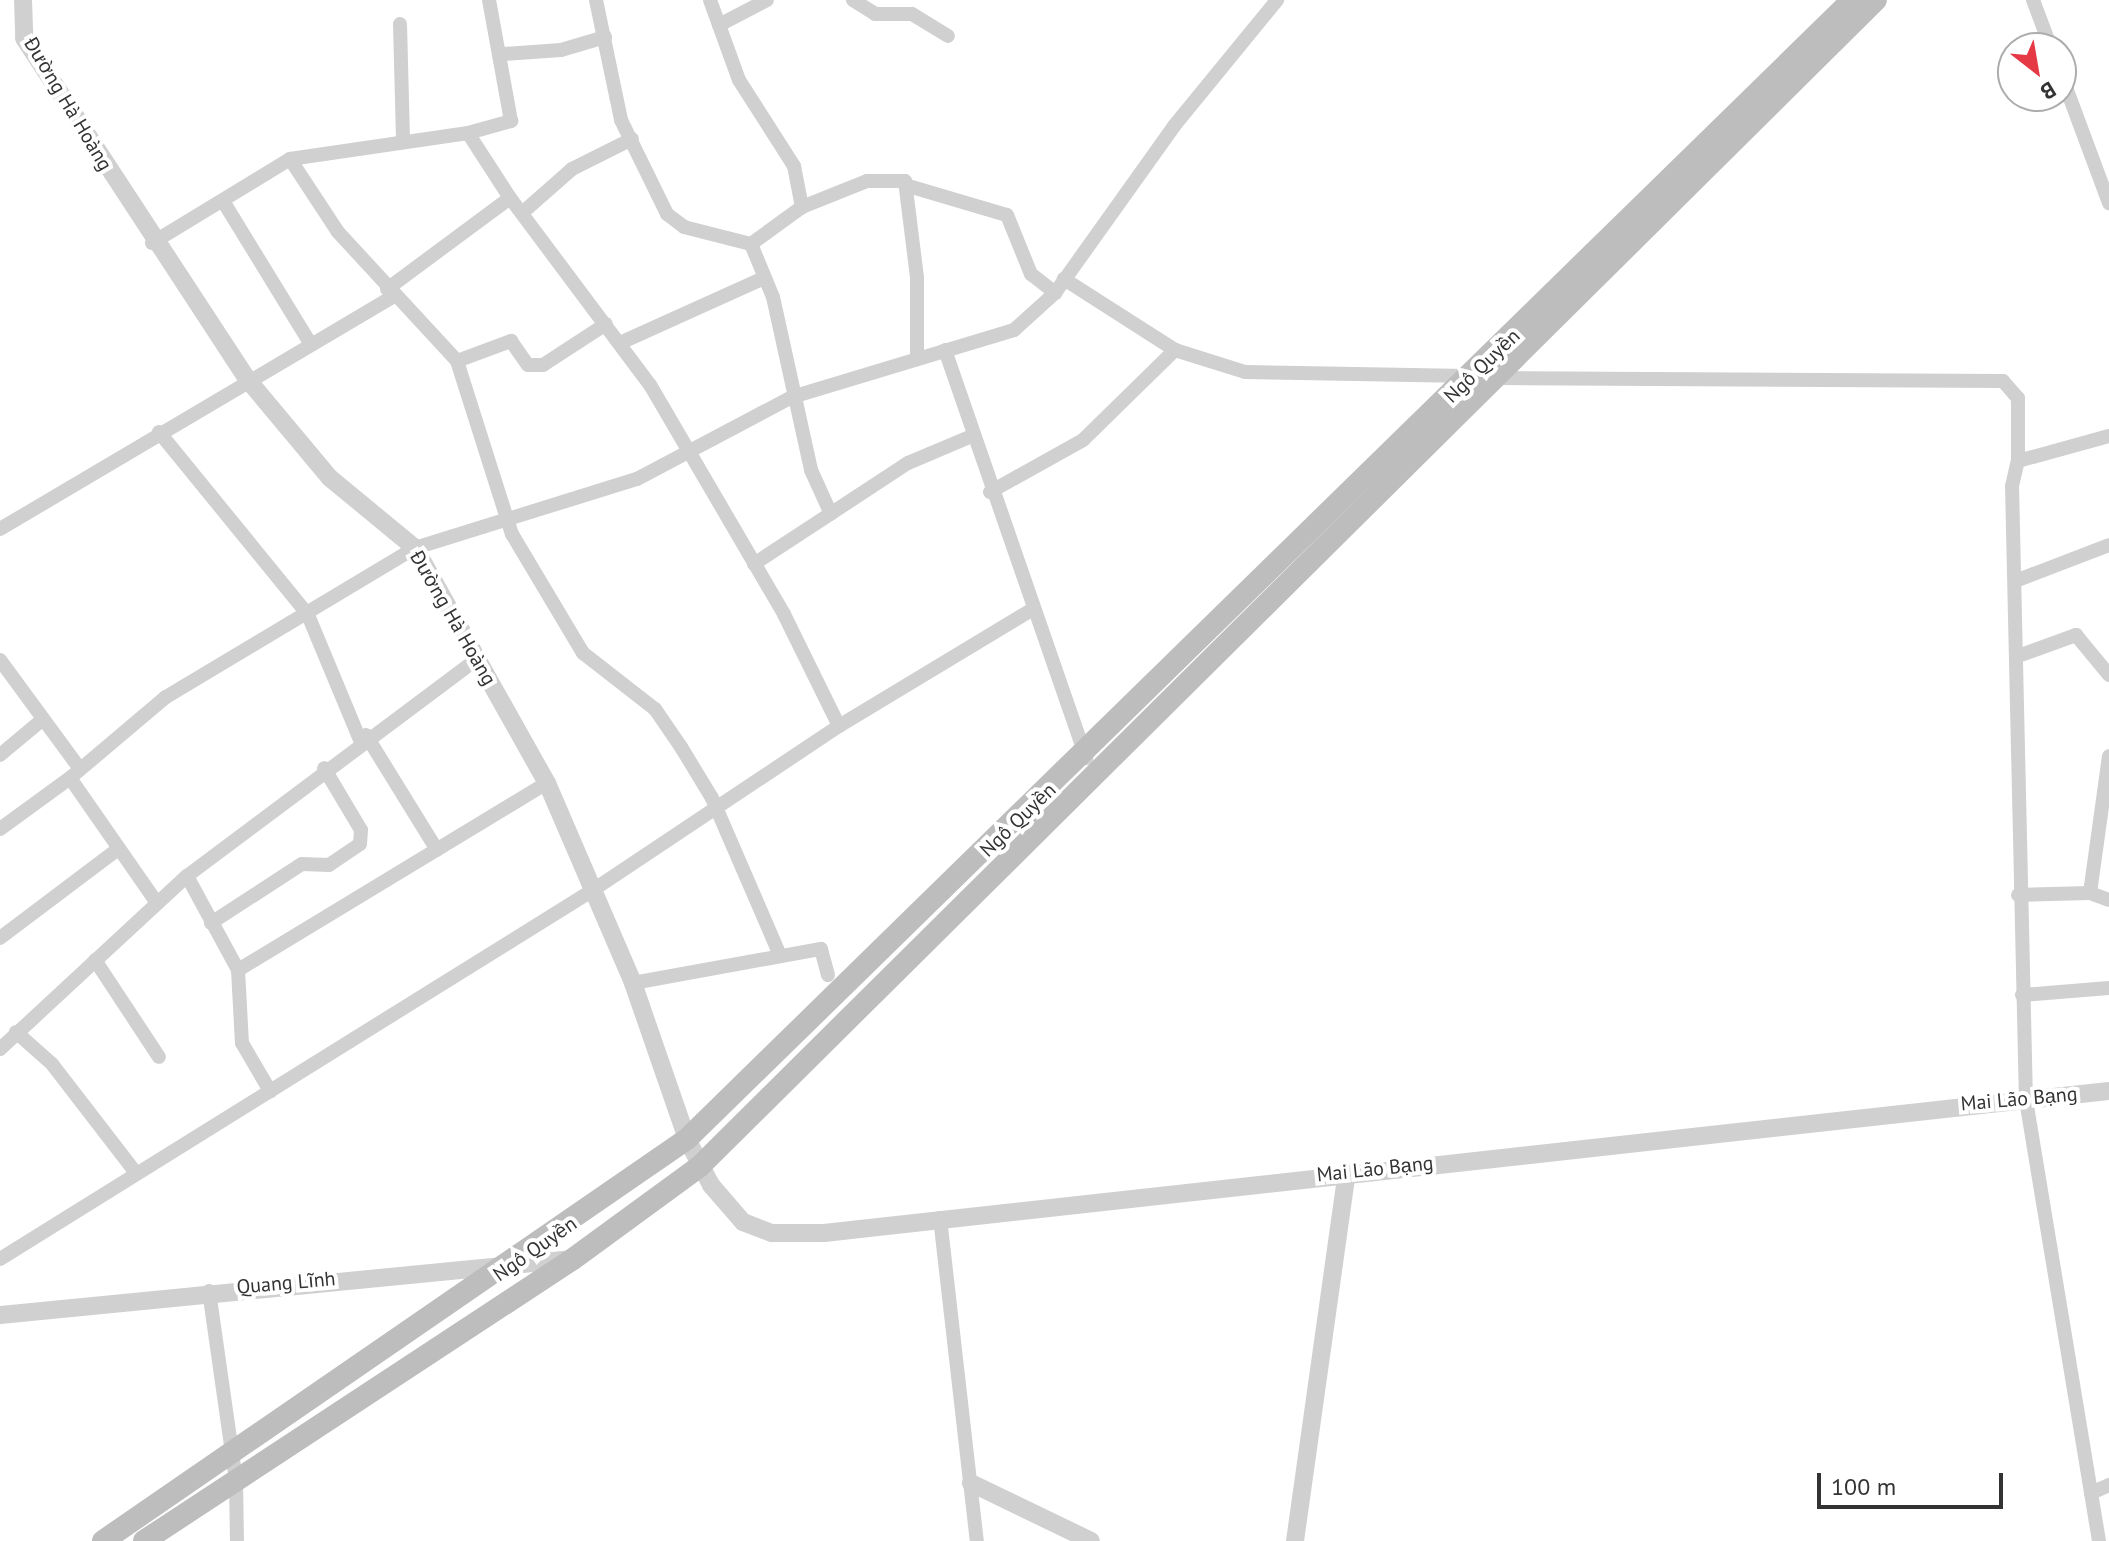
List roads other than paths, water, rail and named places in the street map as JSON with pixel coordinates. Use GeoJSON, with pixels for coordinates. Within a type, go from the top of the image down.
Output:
{"type":"FeatureCollection","features":[{"type":"Feature","properties":{"kind":"main road","name":"Ngô Quyền"},"geometry":{"type":"LineString","coordinates":[[103,1541],[517,1262],[687,1139],[1085,755],[1852,0]]}},
{"type":"Feature","properties":{"kind":"main road","name":"Ngô Quyền"},"geometry":{"type":"LineString","coordinates":[[144,1541],[573,1259],[700,1166],[1098,779],[1876,0]]}},
{"type":"Feature","properties":{"kind":"street","name":"Đường Hà Hoàng"},"geometry":{"type":"LineString","coordinates":[[23,0],[24,38],[152,243],[248,380],[330,478],[415,548],[547,783],[633,983],[687,1139]]}},
{"type":"Feature","properties":{"kind":"street"},"geometry":{"type":"LineString","coordinates":[[152,243],[290,159],[468,133],[511,121],[504,54],[489,0]]}},
{"type":"Feature","properties":{"kind":"street"},"geometry":{"type":"LineString","coordinates":[[596,0],[632,139],[667,214],[699,233],[751,244],[802,207],[867,181],[899,177],[905,185],[917,278],[917,355]]}},
{"type":"Feature","properties":{"kind":"street"},"geometry":{"type":"LineString","coordinates":[[710,0],[739,80],[794,166],[802,207]]}},
{"type":"Feature","properties":{"kind":"street"},"geometry":{"type":"LineString","coordinates":[[719,25],[767,0]]}},
{"type":"Feature","properties":{"kind":"street"},"geometry":{"type":"LineString","coordinates":[[853,0],[875,14],[912,14],[948,36]]}},
{"type":"Feature","properties":{"kind":"street"},"geometry":{"type":"LineString","coordinates":[[0,829],[75,773],[166,697],[304,609],[415,548],[637,479],[792,397],[917,355],[1014,330],[1055,293],[1277,0]]}},
{"type":"Feature","properties":{"kind":"street"},"geometry":{"type":"LineString","coordinates":[[2033,0],[2045,32]]}},
{"type":"Feature","properties":{"kind":"street"},"geometry":{"type":"LineString","coordinates":[[400,24],[403,142]]}},
{"type":"Feature","properties":{"kind":"street"},"geometry":{"type":"LineString","coordinates":[[504,54],[561,50],[605,37]]}},
{"type":"Feature","properties":{"kind":"street"},"geometry":{"type":"LineString","coordinates":[[2075,112],[2109,203]]}},
{"type":"Feature","properties":{"kind":"street"},"geometry":{"type":"LineString","coordinates":[[468,133],[510,198],[620,343],[754,564],[839,726]]}},
{"type":"Feature","properties":{"kind":"street"},"geometry":{"type":"LineString","coordinates":[[522,213],[572,169],[632,139]]}},
{"type":"Feature","properties":{"kind":"street"},"geometry":{"type":"LineString","coordinates":[[290,159],[390,293],[457,361],[505,521],[583,653],[655,709],[716,808],[780,955]]}},
{"type":"Feature","properties":{"kind":"street"},"geometry":{"type":"LineString","coordinates":[[905,185],[1007,215],[1026,265],[1055,293]]}},
{"type":"Feature","properties":{"kind":"street"},"geometry":{"type":"LineString","coordinates":[[0,529],[390,293],[510,198]]}},
{"type":"Feature","properties":{"kind":"street"},"geometry":{"type":"LineString","coordinates":[[223,201],[310,343]]}},
{"type":"Feature","properties":{"kind":"street"},"geometry":{"type":"LineString","coordinates":[[751,244],[764,278],[792,397],[831,514]]}},
{"type":"Feature","properties":{"kind":"street"},"geometry":{"type":"LineString","coordinates":[[620,343],[764,278]]}},
{"type":"Feature","properties":{"kind":"street"},"geometry":{"type":"LineString","coordinates":[[1064,279],[1175,350],[1245,372],[1499,379],[2003,381],[2018,398],[2018,461],[2012,486],[2018,580],[2018,895],[2026,1102],[2099,1541]]}},
{"type":"Feature","properties":{"kind":"street"},"geometry":{"type":"LineString","coordinates":[[457,361],[511,341],[528,365],[543,365],[606,324]]}},
{"type":"Feature","properties":{"kind":"street"},"geometry":{"type":"LineString","coordinates":[[945,350],[990,492],[1085,755],[1098,779]]}},
{"type":"Feature","properties":{"kind":"street"},"geometry":{"type":"LineString","coordinates":[[990,492],[1083,440],[1175,350]]}},
{"type":"Feature","properties":{"kind":"street"},"geometry":{"type":"LineString","coordinates":[[159,432],[304,609],[363,738],[437,850]]}},
{"type":"Feature","properties":{"kind":"street"},"geometry":{"type":"LineString","coordinates":[[754,564],[925,453],[972,436]]}},
{"type":"Feature","properties":{"kind":"street"},"geometry":{"type":"LineString","coordinates":[[2018,461],[2109,436]]}},
{"type":"Feature","properties":{"kind":"street"},"geometry":{"type":"LineString","coordinates":[[2018,580],[2109,545]]}},
{"type":"Feature","properties":{"kind":"street"},"geometry":{"type":"LineString","coordinates":[[0,1259],[593,890],[839,726],[1033,609]]}},
{"type":"Feature","properties":{"kind":"street"},"geometry":{"type":"LineString","coordinates":[[2018,656],[2076,635],[2109,675]]}},
{"type":"Feature","properties":{"kind":"street"},"geometry":{"type":"LineString","coordinates":[[0,1049],[187,876],[363,738],[477,659]]}},
{"type":"Feature","properties":{"kind":"street"},"geometry":{"type":"LineString","coordinates":[[0,660],[43,719],[118,849],[157,903]]}},
{"type":"Feature","properties":{"kind":"street"},"geometry":{"type":"LineString","coordinates":[[0,755],[43,719]]}},
{"type":"Feature","properties":{"kind":"street"},"geometry":{"type":"LineString","coordinates":[[2090,893],[2109,756]]}},
{"type":"Feature","properties":{"kind":"street"},"geometry":{"type":"LineString","coordinates":[[211,923],[302,864],[329,865],[360,844],[361,830],[324,768]]}},
{"type":"Feature","properties":{"kind":"street"},"geometry":{"type":"LineString","coordinates":[[238,970],[547,783]]}},
{"type":"Feature","properties":{"kind":"street"},"geometry":{"type":"LineString","coordinates":[[0,938],[118,849]]}},
{"type":"Feature","properties":{"kind":"street"},"geometry":{"type":"LineString","coordinates":[[187,876],[238,970],[242,1043],[270,1091]]}},
{"type":"Feature","properties":{"kind":"street"},"geometry":{"type":"LineString","coordinates":[[2018,895],[2090,893],[2109,900]]}},
{"type":"Feature","properties":{"kind":"street"},"geometry":{"type":"LineString","coordinates":[[633,983],[821,949],[828,975]]}},
{"type":"Feature","properties":{"kind":"street"},"geometry":{"type":"LineString","coordinates":[[95,960],[159,1057]]}},
{"type":"Feature","properties":{"kind":"street"},"geometry":{"type":"LineString","coordinates":[[2022,995],[2109,988]]}},
{"type":"Feature","properties":{"kind":"street"},"geometry":{"type":"LineString","coordinates":[[0,1026],[52,1064],[136,1173]]}},
{"type":"Feature","properties":{"kind":"street","name":"Mai Lão Bạng"},"geometry":{"type":"LineString","coordinates":[[687,1139],[700,1166],[743,1222],[772,1233],[940,1218],[2109,1091]]}},
{"type":"Feature","properties":{"kind":"street"},"geometry":{"type":"LineString","coordinates":[[1295,1541],[1347,1173]]}},
{"type":"Feature","properties":{"kind":"street"},"geometry":{"type":"LineString","coordinates":[[940,1218],[977,1541]]}},
{"type":"Feature","properties":{"kind":"street","name":"Quang Lĩnh"},"geometry":{"type":"LineString","coordinates":[[0,1315],[209,1291],[573,1259]]}},
{"type":"Feature","properties":{"kind":"street"},"geometry":{"type":"LineString","coordinates":[[209,1291],[236,1480],[237,1541]]}},
{"type":"Feature","properties":{"kind":"street"},"geometry":{"type":"LineString","coordinates":[[971,1483],[1091,1541]]}},
{"type":"Feature","properties":{"kind":"street"},"geometry":{"type":"LineString","coordinates":[[2091,1493],[2109,1485]]}}]}
